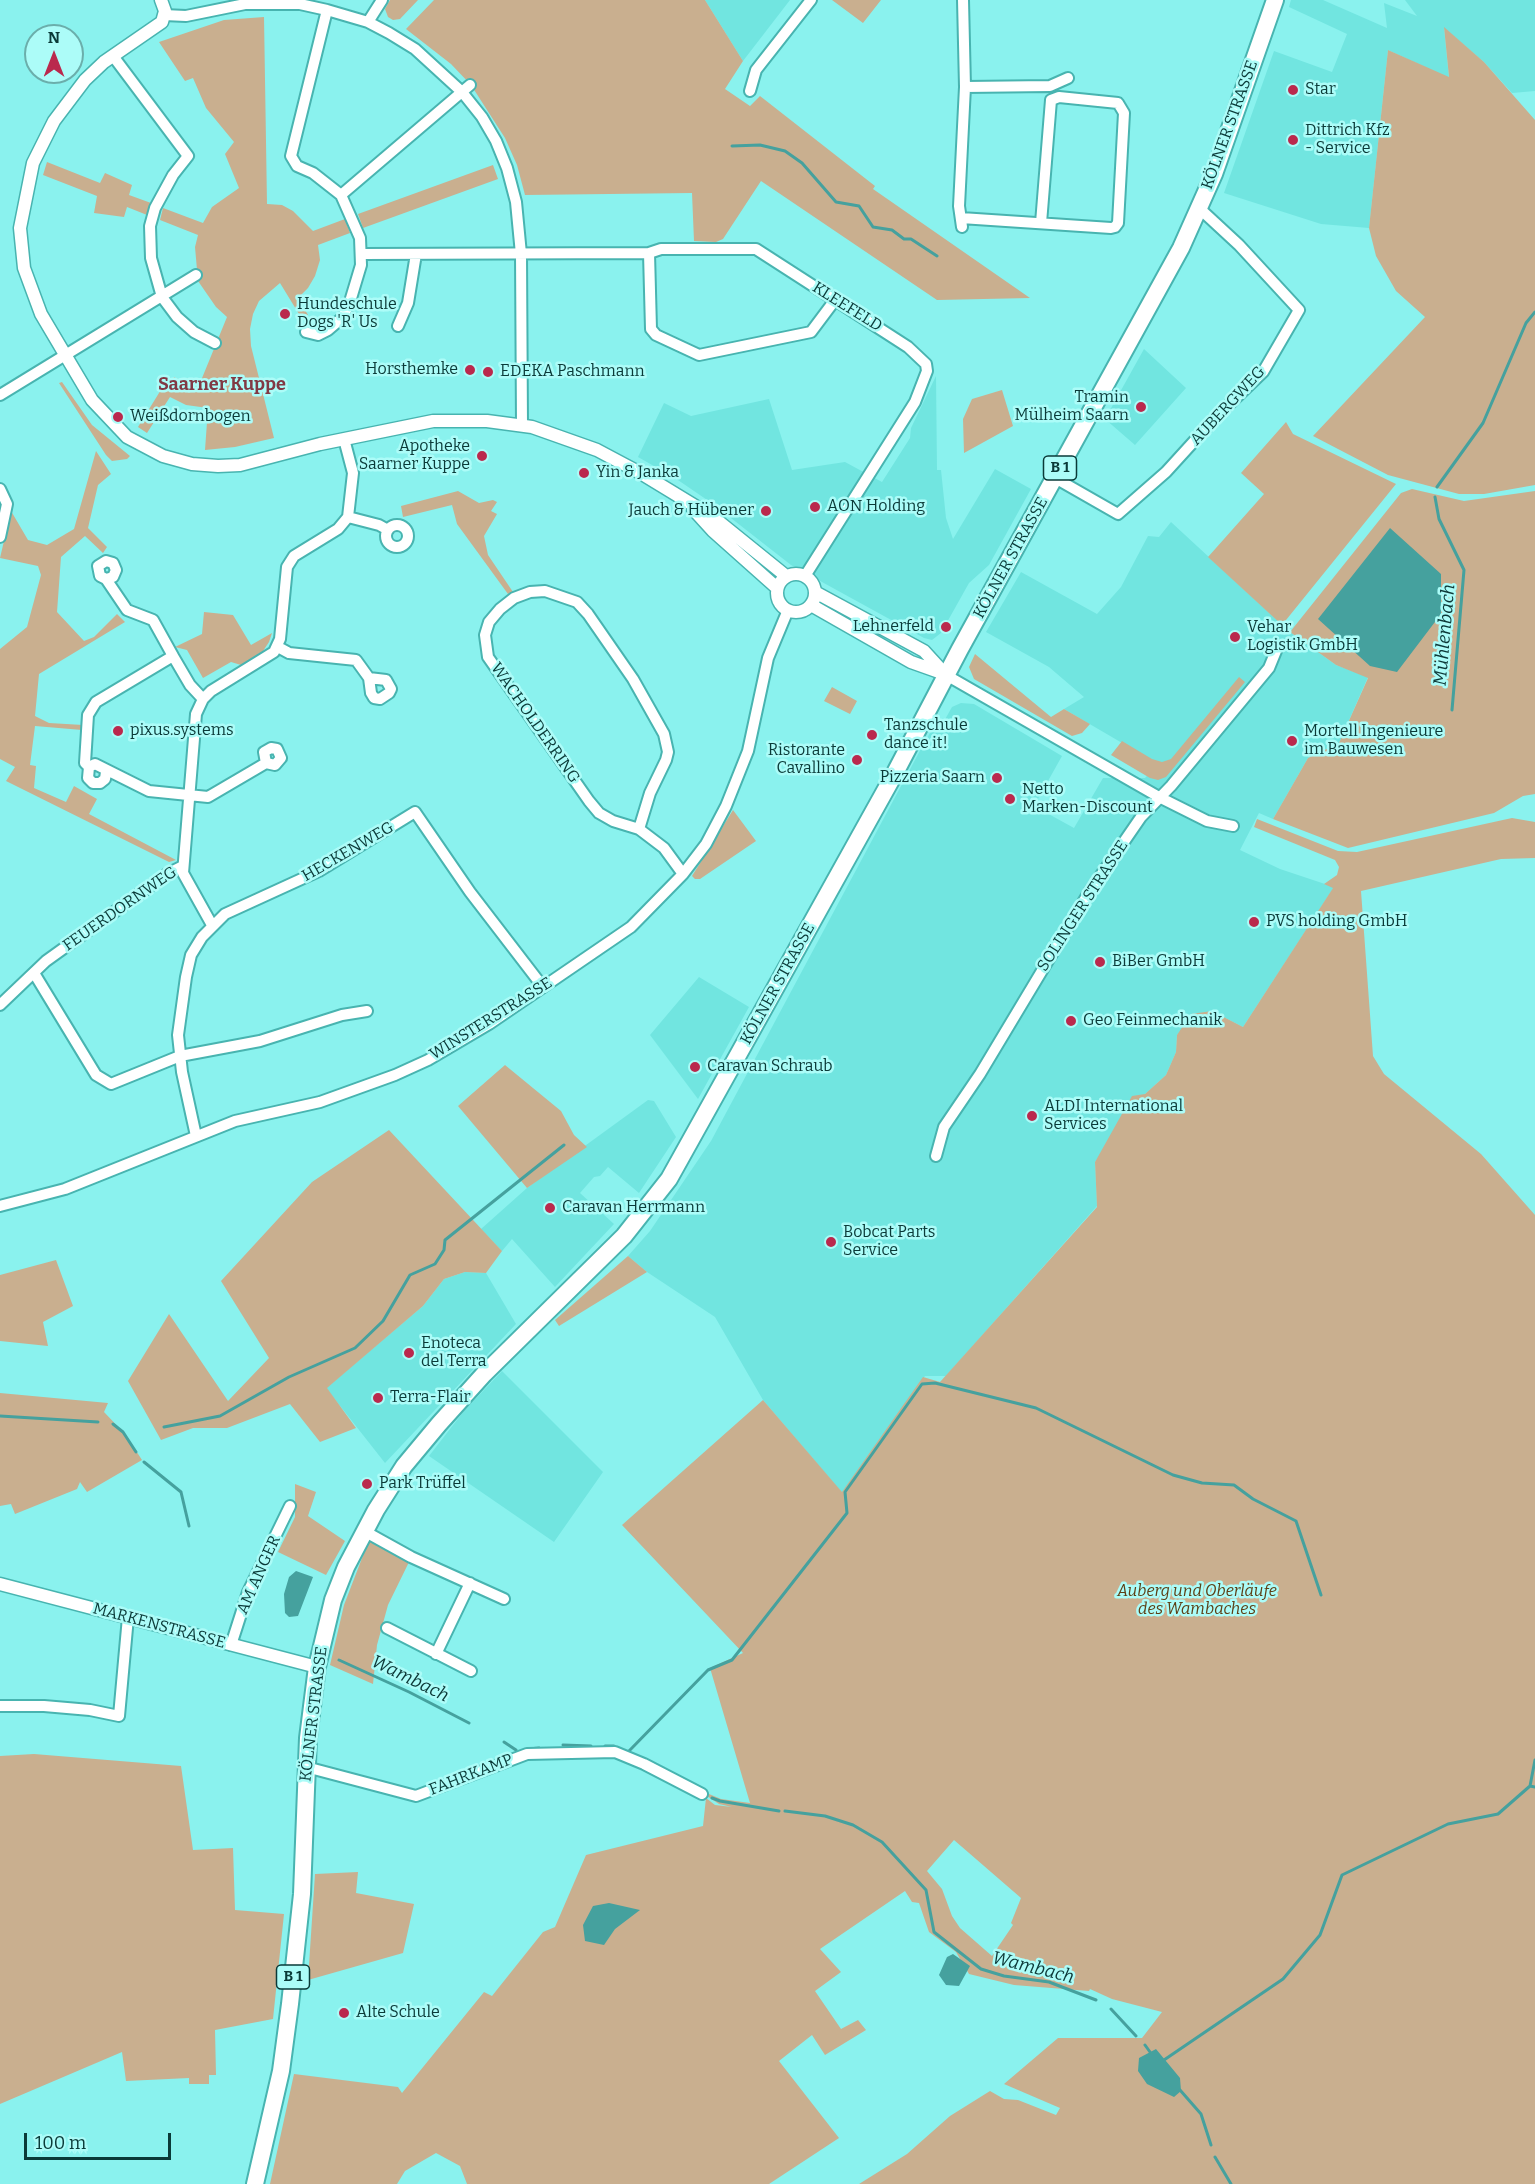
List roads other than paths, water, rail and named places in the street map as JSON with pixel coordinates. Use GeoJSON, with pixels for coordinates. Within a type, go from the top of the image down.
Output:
{"type":"FeatureCollection","features":[{"type":"Feature","properties":{"kind":"main road","name":"KÖLNER STRASSE"},"geometry":{"type":"LineString","coordinates":[[255,2184],[280,2071],[290,2004],[302,1893],[306,1767],[317,1667],[333,1600],[346,1567],[364,1531],[404,1466],[484,1374],[624,1236],[669,1179],[1177,256],[1219,160],[1275,0]]}},
{"type":"Feature","properties":{"kind":"street"},"geometry":{"type":"LineString","coordinates":[[161,0],[165,15]]}},
{"type":"Feature","properties":{"kind":"street"},"geometry":{"type":"LineString","coordinates":[[368,22],[382,0]]}},
{"type":"Feature","properties":{"kind":"street"},"geometry":{"type":"LineString","coordinates":[[750,91],[756,70],[811,0]]}},
{"type":"Feature","properties":{"kind":"street"},"geometry":{"type":"LineString","coordinates":[[963,0],[965,87],[959,206],[962,223],[1041,223],[1111,228],[1118,223],[1124,113],[1118,103],[1059,97],[1051,100],[1041,223]]}},
{"type":"Feature","properties":{"kind":"street"},"geometry":{"type":"LineString","coordinates":[[165,15],[186,16],[224,7],[271,3],[327,10],[368,22],[415,49],[466,88],[507,168],[520,226],[522,425]]}},
{"type":"Feature","properties":{"kind":"street"},"geometry":{"type":"LineString","coordinates":[[306,332],[318,334],[328,330],[342,318],[360,275],[362,254],[355,222],[341,195],[313,173],[297,166],[291,156],[327,10]]}},
{"type":"Feature","properties":{"kind":"street"},"geometry":{"type":"LineString","coordinates":[[165,15],[155,28],[112,56],[85,80],[54,121],[33,163],[24,198],[20,228],[24,268],[40,314],[103,414],[127,437],[163,456],[192,464],[240,465],[344,439],[448,420],[522,425],[548,430],[597,450],[713,517],[786,576]]}},
{"type":"Feature","properties":{"kind":"street"},"geometry":{"type":"LineString","coordinates":[[112,56],[188,156],[162,191],[150,225],[151,258],[162,297],[177,317],[194,332],[215,343]]}},
{"type":"Feature","properties":{"kind":"street"},"geometry":{"type":"LineString","coordinates":[[965,87],[1050,86],[1068,78]]}},
{"type":"Feature","properties":{"kind":"street"},"geometry":{"type":"LineString","coordinates":[[341,195],[466,88]]}},
{"type":"Feature","properties":{"kind":"street","name":"AUBERGWEG"},"geometry":{"type":"LineString","coordinates":[[1055,478],[1118,514],[1166,472],[1217,416],[1263,372],[1299,310],[1239,245],[1199,208]]}},
{"type":"Feature","properties":{"kind":"street","name":"KLEEFELD"},"geometry":{"type":"LineString","coordinates":[[362,254],[649,253],[661,249],[759,249],[908,347],[926,364],[927,371],[905,420],[891,438],[805,576]]}},
{"type":"Feature","properties":{"kind":"street"},"geometry":{"type":"LineString","coordinates":[[649,253],[651,329],[656,334],[699,355],[811,332],[835,300]]}},
{"type":"Feature","properties":{"kind":"street"},"geometry":{"type":"LineString","coordinates":[[398,326],[408,303],[416,254]]}},
{"type":"Feature","properties":{"kind":"street"},"geometry":{"type":"LineString","coordinates":[[0,394],[196,275]]}},
{"type":"Feature","properties":{"kind":"street"},"geometry":{"type":"LineString","coordinates":[[183,866],[196,714],[203,699],[211,691],[267,658],[278,647],[287,567],[294,556],[338,529],[348,517],[353,473],[344,439]]}},
{"type":"Feature","properties":{"kind":"street"},"geometry":{"type":"LineString","coordinates":[[0,489],[7,504],[0,537]]}},
{"type":"Feature","properties":{"kind":"street"},"geometry":{"type":"LineString","coordinates":[[686,501],[713,531],[777,588],[779,602],[788,610],[801,611],[811,605],[815,592],[811,581],[805,576],[793,574],[786,576],[777,588]]}},
{"type":"Feature","properties":{"kind":"street"},"geometry":{"type":"LineString","coordinates":[[348,517],[379,525],[388,530]]}},
{"type":"Feature","properties":{"kind":"street"},"geometry":{"type":"LineString","coordinates":[[106,579],[127,610],[150,616],[190,685],[203,699]]}},
{"type":"Feature","properties":{"kind":"street","name":"WACHOLDERRING"},"geometry":{"type":"LineString","coordinates":[[639,829],[651,793],[666,760],[668,752],[664,734],[633,679],[588,614],[577,602],[545,591],[530,592],[514,598],[489,622],[484,635],[488,657],[599,813],[639,829],[664,848],[683,874]]}},
{"type":"Feature","properties":{"kind":"street"},"geometry":{"type":"LineString","coordinates":[[815,592],[924,651],[946,675]]}},
{"type":"Feature","properties":{"kind":"street"},"geometry":{"type":"LineString","coordinates":[[811,605],[916,664],[946,675],[1159,797],[1207,822],[1233,826]]}},
{"type":"Feature","properties":{"kind":"street","name":"WINSTERSTRASSE"},"geometry":{"type":"LineString","coordinates":[[0,1206],[65,1189],[235,1121],[320,1102],[395,1075],[457,1043],[631,927],[683,874],[706,844],[721,816],[748,751],[768,658],[788,610]]}},
{"type":"Feature","properties":{"kind":"street","name":"SOLINGER STRASSE"},"geometry":{"type":"LineString","coordinates":[[936,1156],[944,1127],[980,1074],[1066,927],[1142,817],[1171,786],[1269,668],[1278,646]]}},
{"type":"Feature","properties":{"kind":"street"},"geometry":{"type":"LineString","coordinates":[[278,647],[289,653],[349,658],[360,663],[369,678]]}},
{"type":"Feature","properties":{"kind":"street"},"geometry":{"type":"LineString","coordinates":[[106,772],[105,778],[100,783],[93,783],[88,778],[89,767],[85,763],[91,708],[96,702],[173,656]]}},
{"type":"Feature","properties":{"kind":"street"},"geometry":{"type":"LineString","coordinates":[[89,767],[95,764],[102,766],[106,772],[149,791],[189,796],[214,796],[266,763]]}},
{"type":"Feature","properties":{"kind":"street","name":"HECKENWEG"},"geometry":{"type":"LineString","coordinates":[[196,1136],[180,1056],[179,1013],[191,955],[212,925],[242,904],[319,872],[415,812],[470,892],[543,987]]}},
{"type":"Feature","properties":{"kind":"street","name":"FEUERDORNWEG"},"geometry":{"type":"LineString","coordinates":[[0,1005],[56,954],[167,874],[183,866],[185,881],[212,925]]}},
{"type":"Feature","properties":{"kind":"street"},"geometry":{"type":"LineString","coordinates":[[34,973],[96,1075],[103,1082],[118,1083],[180,1056],[260,1041],[342,1015],[368,1011]]}},
{"type":"Feature","properties":{"kind":"street","name":"AM ANGER"},"geometry":{"type":"LineString","coordinates":[[231,1645],[248,1592],[290,1506]]}},
{"type":"Feature","properties":{"kind":"street"},"geometry":{"type":"LineString","coordinates":[[364,1531],[411,1557],[504,1599]]}},
{"type":"Feature","properties":{"kind":"street"},"geometry":{"type":"LineString","coordinates":[[436,1654],[470,1583]]}},
{"type":"Feature","properties":{"kind":"street","name":"MARKENSTRASSE"},"geometry":{"type":"LineString","coordinates":[[0,1584],[317,1667]]}},
{"type":"Feature","properties":{"kind":"street"},"geometry":{"type":"LineString","coordinates":[[0,1706],[44,1706],[90,1710],[119,1716],[128,1617]]}},
{"type":"Feature","properties":{"kind":"street"},"geometry":{"type":"LineString","coordinates":[[387,1629],[471,1671]]}},
{"type":"Feature","properties":{"kind":"street","name":"FAHRKAMP"},"geometry":{"type":"LineString","coordinates":[[306,1767],[416,1796],[527,1754],[615,1752],[644,1764],[702,1794]]}},
{"type":"Feature","properties":{"kind":"water"},"geometry":{"type":"Polygon","coordinates":[[[1390,528],[1441,574],[1441,614],[1397,672],[1370,666],[1318,619],[1390,528]]]}},
{"type":"Feature","properties":{"kind":"water"},"geometry":{"type":"Polygon","coordinates":[[[296,1571],[313,1577],[298,1616],[289,1617],[285,1613],[284,1594],[289,1577],[296,1571]]]}},
{"type":"Feature","properties":{"kind":"water"},"geometry":{"type":"Polygon","coordinates":[[[609,1903],[640,1910],[615,1929],[604,1945],[585,1941],[583,1925],[593,1906],[609,1903]]]}},
{"type":"Feature","properties":{"kind":"water"},"geometry":{"type":"Polygon","coordinates":[[[953,1954],[970,1966],[959,1986],[946,1985],[939,1975],[947,1957],[953,1954]]]}},
{"type":"Feature","properties":{"kind":"water"},"geometry":{"type":"Polygon","coordinates":[[[1156,2049],[1180,2078],[1181,2091],[1174,2097],[1147,2084],[1138,2071],[1139,2058],[1156,2049]]]}},
{"type":"Feature","properties":{"kind":"waterway"},"geometry":{"type":"LineString","coordinates":[[732,146],[760,145],[785,151],[802,163],[836,202],[859,206],[873,227],[892,230],[937,256]]}},
{"type":"Feature","properties":{"kind":"waterway","name":"Mühlenbach"},"geometry":{"type":"LineString","coordinates":[[1437,487],[1483,423],[1526,323],[1535,312]]}},
{"type":"Feature","properties":{"kind":"waterway","name":"Mühlenbach"},"geometry":{"type":"LineString","coordinates":[[1435,497],[1439,519],[1464,570],[1452,710]]}},
{"type":"Feature","properties":{"kind":"waterway"},"geometry":{"type":"LineString","coordinates":[[164,1427],[220,1416],[289,1377],[355,1348],[383,1321],[410,1275],[435,1264],[444,1250],[445,1240],[564,1145]]}},
{"type":"Feature","properties":{"kind":"waterway"},"geometry":{"type":"LineString","coordinates":[[629,1751],[708,1670],[732,1660],[847,1513],[845,1492],[922,1384],[935,1383],[1036,1408],[1173,1475],[1202,1483],[1234,1485],[1253,1499],[1296,1521],[1321,1595]]}},
{"type":"Feature","properties":{"kind":"waterway","name":"Wambach"},"geometry":{"type":"LineString","coordinates":[[0,1416],[98,1422]]}},
{"type":"Feature","properties":{"kind":"waterway","name":"Wambach"},"geometry":{"type":"LineString","coordinates":[[113,1424],[123,1432],[136,1452]]}},
{"type":"Feature","properties":{"kind":"waterway","name":"Wambach"},"geometry":{"type":"LineString","coordinates":[[144,1462],[181,1492],[189,1526]]}},
{"type":"Feature","properties":{"kind":"waterway","name":"Wambach"},"geometry":{"type":"LineString","coordinates":[[339,1660],[469,1723]]}},
{"type":"Feature","properties":{"kind":"waterway","name":"Wambach"},"geometry":{"type":"LineString","coordinates":[[504,1742],[516,1750]]}},
{"type":"Feature","properties":{"kind":"waterway","name":"Wambach"},"geometry":{"type":"LineString","coordinates":[[563,1745],[591,1746]]}},
{"type":"Feature","properties":{"kind":"waterway","name":"Wambach"},"geometry":{"type":"LineString","coordinates":[[605,1746],[614,1746]]}},
{"type":"Feature","properties":{"kind":"waterway","name":"Wambach"},"geometry":{"type":"LineString","coordinates":[[528,1749],[539,1748]]}},
{"type":"Feature","properties":{"kind":"waterway"},"geometry":{"type":"LineString","coordinates":[[1530,1786],[1535,1760]]}},
{"type":"Feature","properties":{"kind":"waterway"},"geometry":{"type":"LineString","coordinates":[[1164,2060],[1283,1979],[1320,1935],[1342,1875],[1448,1824],[1498,1814],[1530,1786],[1535,1787]]}},
{"type":"Feature","properties":{"kind":"waterway","name":"Wambach"},"geometry":{"type":"LineString","coordinates":[[712,1798],[779,1811]]}},
{"type":"Feature","properties":{"kind":"waterway","name":"Wambach"},"geometry":{"type":"LineString","coordinates":[[785,1811],[825,1816],[853,1825],[882,1842],[926,1890],[934,1932],[981,1969],[1004,1976],[1049,1982],[1096,2000]]}},
{"type":"Feature","properties":{"kind":"waterway","name":"Wambach"},"geometry":{"type":"LineString","coordinates":[[1111,2009],[1136,2036]]}},
{"type":"Feature","properties":{"kind":"waterway","name":"Wambach"},"geometry":{"type":"LineString","coordinates":[[1145,2045],[1150,2052]]}},
{"type":"Feature","properties":{"kind":"waterway","name":"Wambach"},"geometry":{"type":"LineString","coordinates":[[1180,2090],[1201,2114],[1211,2145]]}},
{"type":"Feature","properties":{"kind":"waterway","name":"Wambach"},"geometry":{"type":"LineString","coordinates":[[1215,2157],[1231,2184]]}},
{"type":"Feature","properties":{"kind":"place","name":"Star"},"geometry":{"type":"Point","coordinates":[1293,90]}},
{"type":"Feature","properties":{"kind":"place","name":"Dittrich Kfz - Service"},"geometry":{"type":"Point","coordinates":[1293,140]}},
{"type":"Feature","properties":{"kind":"place","name":"Hundeschule Dogs 'R' Us"},"geometry":{"type":"Point","coordinates":[285,314]}},
{"type":"Feature","properties":{"kind":"place","name":"Horsthemke"},"geometry":{"type":"Point","coordinates":[470,370]}},
{"type":"Feature","properties":{"kind":"place","name":"EDEKA Paschmann"},"geometry":{"type":"Point","coordinates":[488,372]}},
{"type":"Feature","properties":{"kind":"place","name":"Tramin Mülheim Saarn"},"geometry":{"type":"Point","coordinates":[1141,407]}},
{"type":"Feature","properties":{"kind":"place","name":"Weißdornbogen"},"geometry":{"type":"Point","coordinates":[118,417]}},
{"type":"Feature","properties":{"kind":"place","name":"Apotheke Saarner Kuppe"},"geometry":{"type":"Point","coordinates":[482,456]}},
{"type":"Feature","properties":{"kind":"place","name":"Yin & Janka"},"geometry":{"type":"Point","coordinates":[584,473]}},
{"type":"Feature","properties":{"kind":"place","name":"AON Holding"},"geometry":{"type":"Point","coordinates":[815,507]}},
{"type":"Feature","properties":{"kind":"place","name":"Jauch & Hübener"},"geometry":{"type":"Point","coordinates":[766,511]}},
{"type":"Feature","properties":{"kind":"place","name":"Lehnerfeld"},"geometry":{"type":"Point","coordinates":[946,627]}},
{"type":"Feature","properties":{"kind":"place","name":"Vehar Logistik GmbH"},"geometry":{"type":"Point","coordinates":[1235,637]}},
{"type":"Feature","properties":{"kind":"place","name":"pixus.systems"},"geometry":{"type":"Point","coordinates":[118,731]}},
{"type":"Feature","properties":{"kind":"place","name":"Tanzschule dance it!"},"geometry":{"type":"Point","coordinates":[872,735]}},
{"type":"Feature","properties":{"kind":"place","name":"Mortell Ingenieure im Bauwesen"},"geometry":{"type":"Point","coordinates":[1292,741]}},
{"type":"Feature","properties":{"kind":"place","name":"Ristorante Cavallino"},"geometry":{"type":"Point","coordinates":[857,760]}},
{"type":"Feature","properties":{"kind":"place","name":"Pizzeria Saarn"},"geometry":{"type":"Point","coordinates":[997,778]}},
{"type":"Feature","properties":{"kind":"place","name":"Netto Marken-Discount"},"geometry":{"type":"Point","coordinates":[1010,799]}},
{"type":"Feature","properties":{"kind":"place","name":"PVS holding GmbH"},"geometry":{"type":"Point","coordinates":[1254,922]}},
{"type":"Feature","properties":{"kind":"place","name":"BiBer GmbH"},"geometry":{"type":"Point","coordinates":[1100,962]}},
{"type":"Feature","properties":{"kind":"place","name":"Geo Feinmechanik"},"geometry":{"type":"Point","coordinates":[1071,1021]}},
{"type":"Feature","properties":{"kind":"place","name":"Caravan Schraub"},"geometry":{"type":"Point","coordinates":[695,1067]}},
{"type":"Feature","properties":{"kind":"place","name":"ALDI International Services"},"geometry":{"type":"Point","coordinates":[1032,1116]}},
{"type":"Feature","properties":{"kind":"place","name":"Caravan Herrmann"},"geometry":{"type":"Point","coordinates":[550,1208]}},
{"type":"Feature","properties":{"kind":"place","name":"Bobcat Parts Service"},"geometry":{"type":"Point","coordinates":[831,1242]}},
{"type":"Feature","properties":{"kind":"place","name":"Enoteca del Terra"},"geometry":{"type":"Point","coordinates":[409,1353]}},
{"type":"Feature","properties":{"kind":"place","name":"Terra-Flair"},"geometry":{"type":"Point","coordinates":[378,1398]}},
{"type":"Feature","properties":{"kind":"place","name":"Park Trüffel"},"geometry":{"type":"Point","coordinates":[367,1484]}},
{"type":"Feature","properties":{"kind":"place","name":"Alte Schule"},"geometry":{"type":"Point","coordinates":[344,2013]}},
{"type":"Feature","properties":{"kind":"district","name":"Saarner Kuppe"},"geometry":{"type":"Point","coordinates":[222,385]}},
{"type":"Feature","properties":{"kind":"park label","name":"Auberg und Oberläufe des Wambaches"},"geometry":{"type":"Point","coordinates":[1197,1601]}}]}
